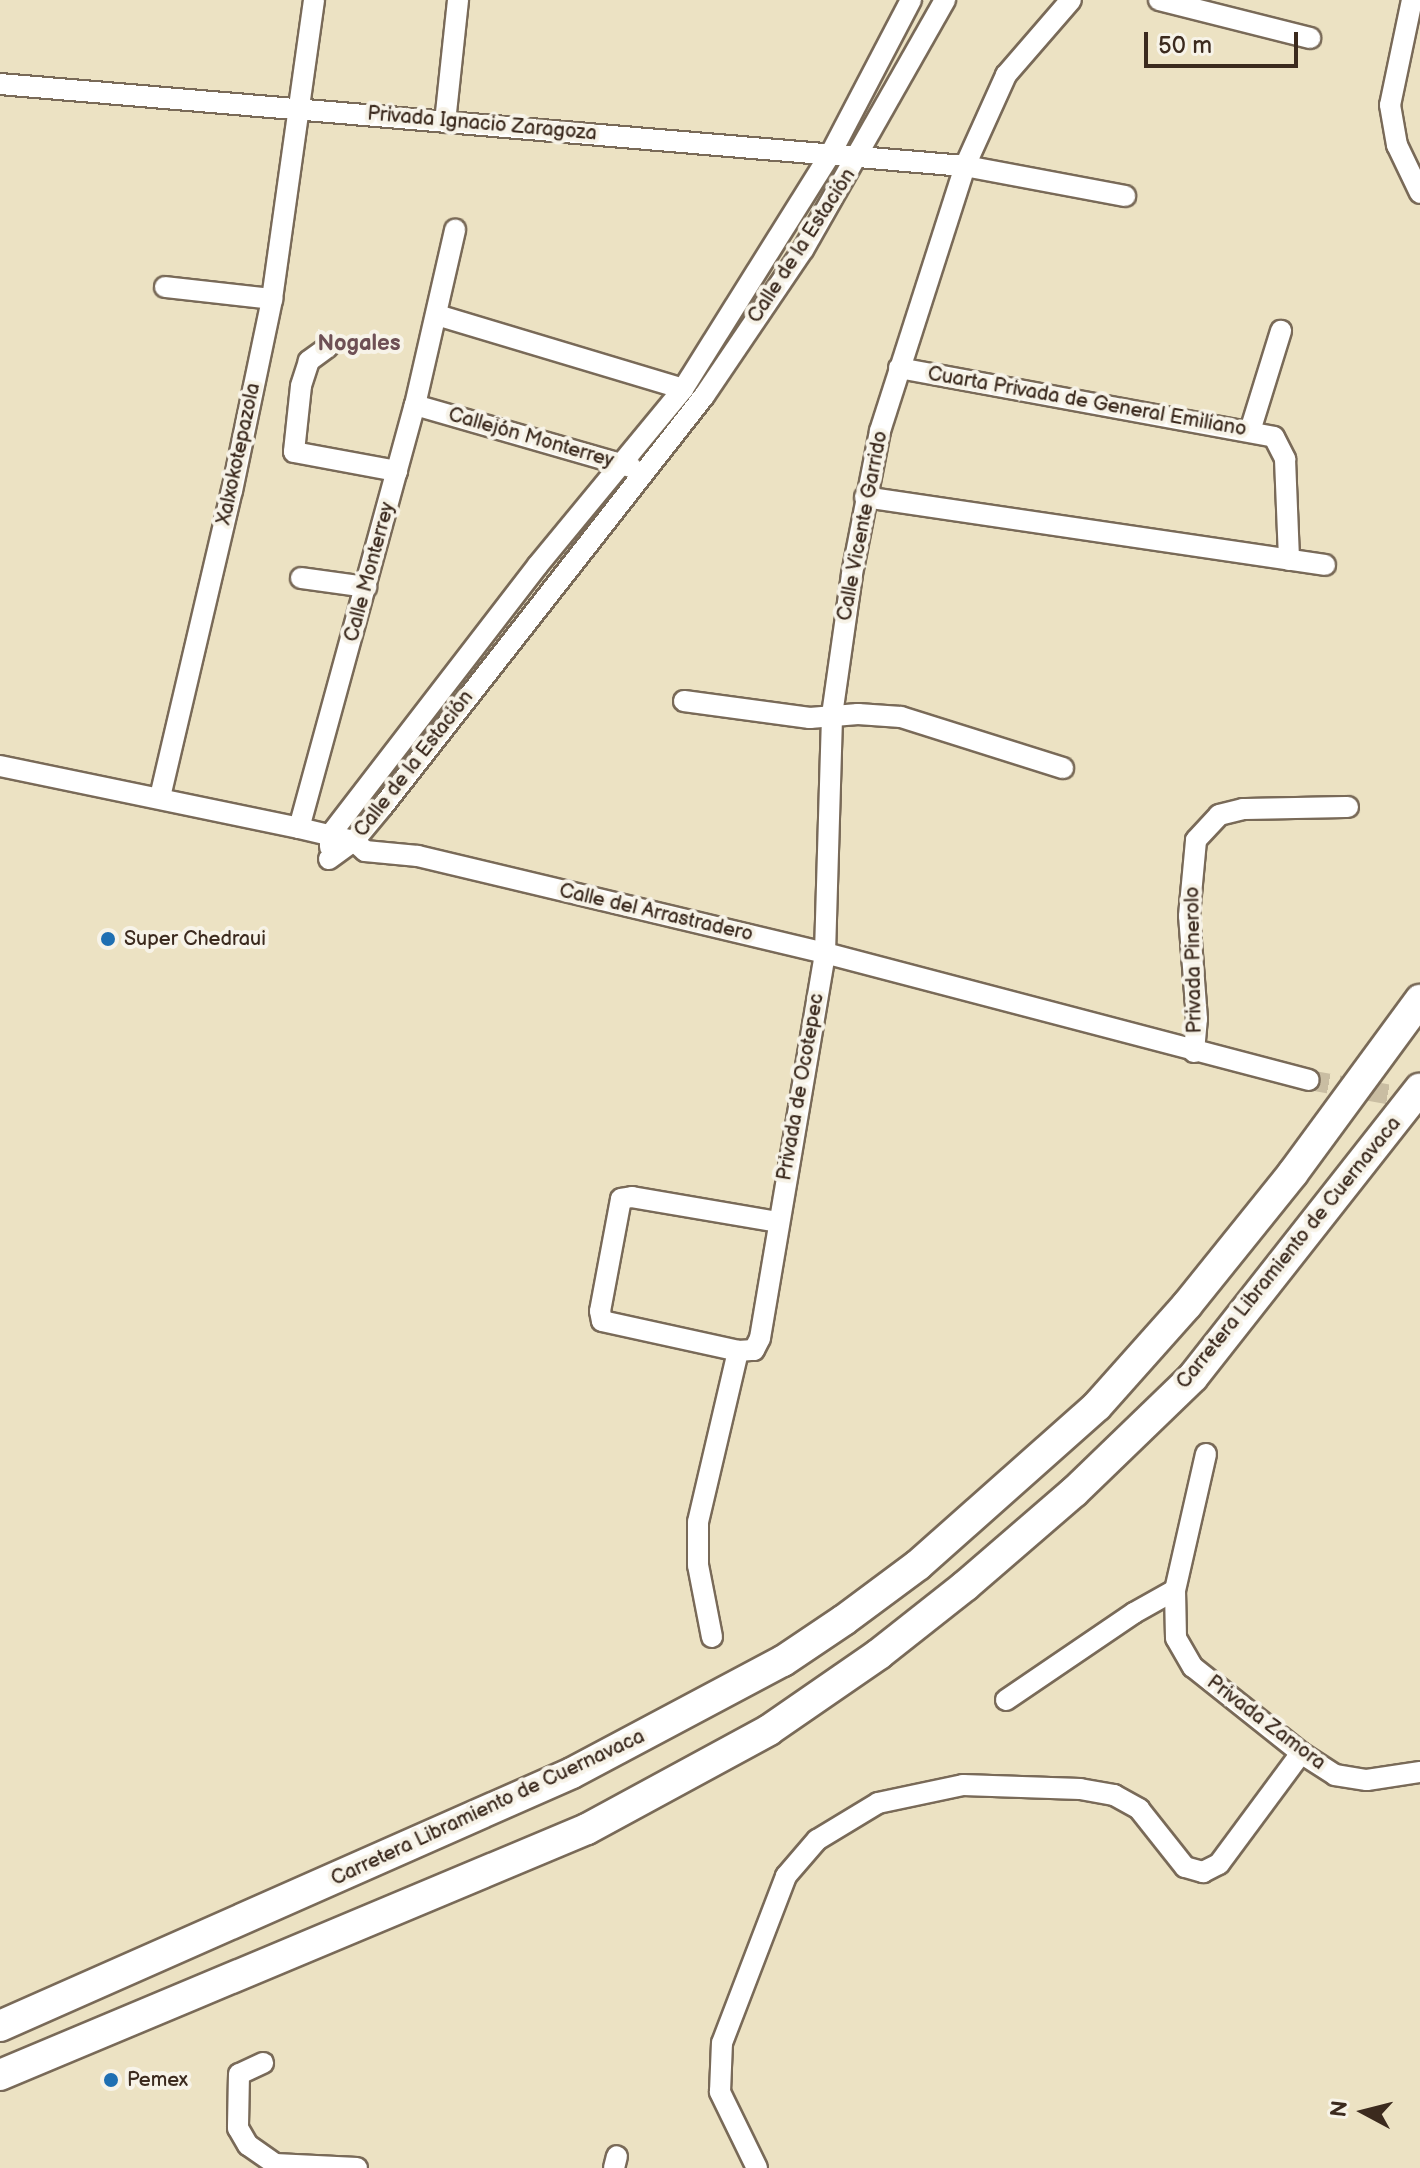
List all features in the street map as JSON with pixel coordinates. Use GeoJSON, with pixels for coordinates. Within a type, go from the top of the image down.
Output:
{"type":"FeatureCollection","features":[{"type":"Feature","properties":{"kind":"highway","name":"Carretera Libramiento de Cuernavaca"},"geometry":{"type":"LineString","coordinates":[[0,2026],[572,1773],[783,1661],[844,1620],[918,1565],[1097,1406],[1187,1305],[1293,1173],[1420,1000]]}},
{"type":"Feature","properties":{"kind":"highway","name":"Carretera Libramiento de Cuernavaca"},"geometry":{"type":"LineString","coordinates":[[0,2075],[587,1829],[769,1730],[879,1654],[965,1586],[1074,1492],[1193,1377],[1420,1089]]}},
{"type":"Feature","properties":{"kind":"street","name":"Xalxokotepazola"},"geometry":{"type":"LineString","coordinates":[[160,797],[272,299],[314,0]]}},
{"type":"Feature","properties":{"kind":"street"},"geometry":{"type":"LineString","coordinates":[[445,122],[458,0]]}},
{"type":"Feature","properties":{"kind":"street","name":"Calle de la Estación"},"geometry":{"type":"LineString","coordinates":[[330,835],[538,565],[683,389],[831,153],[911,0]]}},
{"type":"Feature","properties":{"kind":"street","name":"Calle de la Estación"},"geometry":{"type":"LineString","coordinates":[[354,841],[704,396],[803,250],[945,0]]}},
{"type":"Feature","properties":{"kind":"street","name":"Calle Vicente Garrido"},"geometry":{"type":"LineString","coordinates":[[825,953],[832,715],[865,497],[899,368],[965,166],[1006,75],[1071,0]]}},
{"type":"Feature","properties":{"kind":"street"},"geometry":{"type":"LineString","coordinates":[[1159,0],[1310,38]]}},
{"type":"Feature","properties":{"kind":"street"},"geometry":{"type":"LineString","coordinates":[[1412,0],[1390,105],[1397,145],[1420,193]]}},
{"type":"Feature","properties":{"kind":"street","name":"Privada Ignacio Zaragoza"},"geometry":{"type":"LineString","coordinates":[[0,84],[301,107],[965,166],[1125,196]]}},
{"type":"Feature","properties":{"kind":"street","name":"Calle Monterrey"},"geometry":{"type":"LineString","coordinates":[[299,828],[415,405],[455,230]]}},
{"type":"Feature","properties":{"kind":"street"},"geometry":{"type":"LineString","coordinates":[[165,287],[272,299]]}},
{"type":"Feature","properties":{"kind":"street"},"geometry":{"type":"LineString","coordinates":[[437,315],[683,389]]}},
{"type":"Feature","properties":{"kind":"street"},"geometry":{"type":"LineString","coordinates":[[1250,431],[1281,331]]}},
{"type":"Feature","properties":{"kind":"street"},"geometry":{"type":"LineString","coordinates":[[328,347],[309,361],[301,386],[294,452],[397,471]]}},
{"type":"Feature","properties":{"kind":"street","name":"Cuarta Privada de General Emiliano"},"geometry":{"type":"LineString","coordinates":[[899,368],[1274,437],[1285,459],[1289,560]]}},
{"type":"Feature","properties":{"kind":"street","name":"Callejón Monterrey"},"geometry":{"type":"LineString","coordinates":[[415,405],[647,471]]}},
{"type":"Feature","properties":{"kind":"street"},"geometry":{"type":"LineString","coordinates":[[865,497],[1325,565]]}},
{"type":"Feature","properties":{"kind":"street"},"geometry":{"type":"LineString","coordinates":[[301,578],[366,587]]}},
{"type":"Feature","properties":{"kind":"street"},"geometry":{"type":"LineString","coordinates":[[684,701],[810,718],[832,715],[901,717],[1063,768]]}},
{"type":"Feature","properties":{"kind":"street","name":"Calle del Arrastradero"},"geometry":{"type":"LineString","coordinates":[[0,766],[160,797],[330,835],[354,841],[365,851],[418,856],[825,953],[1309,1080]]}},
{"type":"Feature","properties":{"kind":"street","name":"Privada Pinerolo"},"geometry":{"type":"LineString","coordinates":[[1194,1052],[1197,1019],[1189,916],[1196,840],[1219,815],[1243,809],[1348,807]]}},
{"type":"Feature","properties":{"kind":"street","name":"Privada de Ocotepec"},"geometry":{"type":"LineString","coordinates":[[738,1351],[754,1350],[760,1338],[825,953]]}},
{"type":"Feature","properties":{"kind":"street"},"geometry":{"type":"LineString","coordinates":[[712,1637],[698,1565],[698,1522],[738,1351],[602,1321],[600,1311],[621,1199],[632,1197],[778,1222]]}},
{"type":"Feature","properties":{"kind":"street","name":"Privada Zamora"},"geometry":{"type":"LineString","coordinates":[[1206,1454],[1175,1590],[1176,1638],[1193,1667],[1301,1753],[1335,1775],[1356,1779],[1420,1772]]}},
{"type":"Feature","properties":{"kind":"street"},"geometry":{"type":"LineString","coordinates":[[1006,1700],[1134,1613],[1175,1590]]}},
{"type":"Feature","properties":{"kind":"street"},"geometry":{"type":"LineString","coordinates":[[757,2168],[720,2092],[722,2043],[786,1876],[817,1840],[878,1803],[963,1785],[1080,1789],[1114,1795],[1139,1809],[1185,1867],[1203,1872],[1219,1864],[1301,1753]]}},
{"type":"Feature","properties":{"kind":"street"},"geometry":{"type":"LineString","coordinates":[[263,2063],[239,2074],[238,2128],[248,2145],[275,2164],[357,2168]]}},
{"type":"Feature","properties":{"kind":"tunnel"},"geometry":{"type":"LineString","coordinates":[[1309,1080],[1419,1100]]}},
{"type":"Feature","properties":{"kind":"place","name":"Super Chedraui"},"geometry":{"type":"Point","coordinates":[108,939]}},
{"type":"Feature","properties":{"kind":"place","name":"Pemex"},"geometry":{"type":"Point","coordinates":[111,2080]}},
{"type":"Feature","properties":{"kind":"district","name":"Nogales"},"geometry":{"type":"Point","coordinates":[359,344]}}]}
